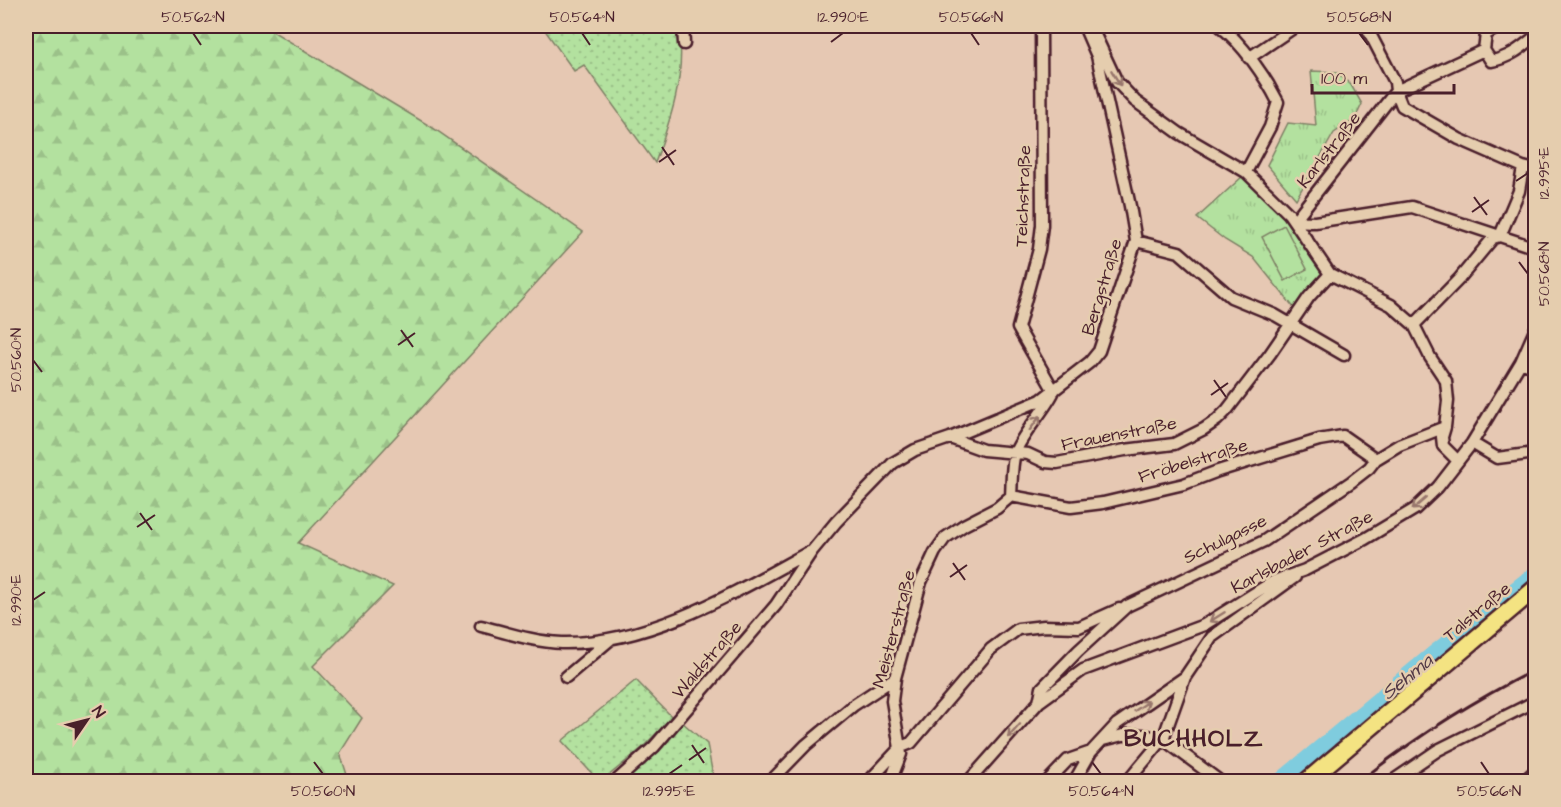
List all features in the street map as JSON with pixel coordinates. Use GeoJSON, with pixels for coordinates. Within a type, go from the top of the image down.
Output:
{"type":"FeatureCollection","features":[{"type":"Feature","properties":{"kind":"main road","name":"Talstraße"},"geometry":{"type":"LineString","coordinates":[[1306,782],[1536,588]]}},
{"type":"Feature","properties":{"kind":"street"},"geometry":{"type":"LineString","coordinates":[[683,26],[684,44]]}},
{"type":"Feature","properties":{"kind":"street","name":"Teichstraße"},"geometry":{"type":"LineString","coordinates":[[1041,26],[1042,225],[1039,249],[1018,328],[1054,391]]}},
{"type":"Feature","properties":{"kind":"street","name":"Bergstraße"},"geometry":{"type":"LineString","coordinates":[[812,551],[836,522],[893,463],[915,450],[1041,400],[1090,362],[1100,351],[1136,241],[1096,56],[1084,26]]}},
{"type":"Feature","properties":{"kind":"street"},"geometry":{"type":"LineString","coordinates":[[1091,26],[1117,82],[1135,101],[1179,133],[1246,172],[1294,221],[1329,274],[1390,305],[1414,325],[1430,357],[1446,381],[1448,401],[1442,437],[1443,446],[1458,461]]}},
{"type":"Feature","properties":{"kind":"street"},"geometry":{"type":"LineString","coordinates":[[1220,26],[1233,31],[1278,102],[1270,127],[1246,172]]}},
{"type":"Feature","properties":{"kind":"street"},"geometry":{"type":"LineString","coordinates":[[1249,58],[1296,26]]}},
{"type":"Feature","properties":{"kind":"street"},"geometry":{"type":"LineString","coordinates":[[1366,26],[1395,82],[1402,106],[1459,139],[1523,167],[1536,170]]}},
{"type":"Feature","properties":{"kind":"street"},"geometry":{"type":"LineString","coordinates":[[1501,26],[1484,30],[1484,50],[1491,61],[1502,59],[1536,36]]}},
{"type":"Feature","properties":{"kind":"street","name":"Karlstraße"},"geometry":{"type":"LineString","coordinates":[[1294,221],[1396,91],[1484,50]]}},
{"type":"Feature","properties":{"kind":"street"},"geometry":{"type":"LineString","coordinates":[[1500,236],[1520,191],[1523,167]]}},
{"type":"Feature","properties":{"kind":"street"},"geometry":{"type":"LineString","coordinates":[[1294,221],[1315,222],[1412,207],[1536,248]]}},
{"type":"Feature","properties":{"kind":"street"},"geometry":{"type":"LineString","coordinates":[[1414,325],[1459,279],[1493,238],[1500,236]]}},
{"type":"Feature","properties":{"kind":"street"},"geometry":{"type":"LineString","coordinates":[[1136,241],[1179,252],[1231,297],[1275,315],[1344,355]]}},
{"type":"Feature","properties":{"kind":"street","name":"Frauenstraße"},"geometry":{"type":"LineString","coordinates":[[950,438],[983,450],[1028,454],[1045,462],[1057,463],[1125,450],[1174,444],[1217,420],[1227,410],[1309,297],[1329,274]]}},
{"type":"Feature","properties":{"kind":"street","name":"Karlsbader Straße"},"geometry":{"type":"LineString","coordinates":[[968,782],[1039,702],[1083,670],[1204,625],[1274,581],[1305,570],[1365,539],[1414,509],[1438,487],[1472,443],[1521,362],[1536,328]]}},
{"type":"Feature","properties":{"kind":"street"},"geometry":{"type":"LineString","coordinates":[[1521,362],[1536,368]]}},
{"type":"Feature","properties":{"kind":"street"},"geometry":{"type":"LineString","coordinates":[[1011,496],[1015,454],[1047,406],[1054,391]]}},
{"type":"Feature","properties":{"kind":"street","name":"Schulgasse"},"geometry":{"type":"LineString","coordinates":[[1039,702],[1042,688],[1127,606],[1264,541],[1351,482],[1369,468],[1376,459],[1399,445],[1445,427]]}},
{"type":"Feature","properties":{"kind":"street","name":"Fröbelstraße"},"geometry":{"type":"LineString","coordinates":[[1011,496],[1071,507],[1103,503],[1167,489],[1319,440],[1343,436],[1376,459]]}},
{"type":"Feature","properties":{"kind":"street"},"geometry":{"type":"LineString","coordinates":[[1472,443],[1497,458],[1536,453]]}},
{"type":"Feature","properties":{"kind":"street","name":"Meisterstraße"},"geometry":{"type":"LineString","coordinates":[[890,782],[901,747],[892,702],[895,678],[921,582],[935,552],[945,538],[997,508],[1011,496]]}},
{"type":"Feature","properties":{"kind":"street"},"geometry":{"type":"LineString","coordinates":[[482,626],[536,641],[573,643],[630,635],[715,603],[812,551]]}},
{"type":"Feature","properties":{"kind":"street","name":"Waldstraße"},"geometry":{"type":"LineString","coordinates":[[615,782],[654,747],[776,605],[812,551]]}},
{"type":"Feature","properties":{"kind":"street"},"geometry":{"type":"LineString","coordinates":[[1127,782],[1163,740],[1185,677],[1212,637],[1305,570]]}},
{"type":"Feature","properties":{"kind":"street"},"geometry":{"type":"LineString","coordinates":[[868,782],[901,747],[911,743],[991,649],[1018,629],[1044,626],[1079,627],[1127,606]]}},
{"type":"Feature","properties":{"kind":"street"},"geometry":{"type":"LineString","coordinates":[[566,677],[612,639]]}},
{"type":"Feature","properties":{"kind":"street"},"geometry":{"type":"LineString","coordinates":[[1074,782],[1091,752],[1117,724],[1185,677]]}},
{"type":"Feature","properties":{"kind":"street"},"geometry":{"type":"LineString","coordinates":[[770,782],[806,745],[846,712],[895,678]]}},
{"type":"Feature","properties":{"kind":"street"},"geometry":{"type":"LineString","coordinates":[[1391,782],[1438,750],[1536,701]]}},
{"type":"Feature","properties":{"kind":"street"},"geometry":{"type":"LineString","coordinates":[[1103,740],[1124,735],[1143,735],[1163,740],[1221,782]]}},
{"type":"Feature","properties":{"kind":"street"},"geometry":{"type":"LineString","coordinates":[[1047,782],[1068,760],[1091,752]]}},
{"type":"Feature","properties":{"kind":"street"},"geometry":{"type":"LineString","coordinates":[[1523,782],[1536,770]]}},
{"type":"Feature","properties":{"kind":"green space"},"geometry":{"type":"Polygon","coordinates":[[[26,26],[264,26],[433,128],[583,232],[298,543],[393,586],[313,666],[362,718],[340,753],[349,781],[26,781],[26,26]]]}},
{"type":"Feature","properties":{"kind":"green space"},"geometry":{"type":"Polygon","coordinates":[[[542,26],[656,26],[659,30],[679,32],[681,49],[678,82],[671,115],[655,163],[584,65],[574,71],[542,26]]]}},
{"type":"Feature","properties":{"kind":"green space"},"geometry":{"type":"Polygon","coordinates":[[[1311,71],[1336,72],[1351,85],[1362,104],[1355,119],[1334,133],[1296,199],[1267,165],[1288,123],[1316,126],[1311,71]]]}},
{"type":"Feature","properties":{"kind":"green space"},"geometry":{"type":"Polygon","coordinates":[[[1243,176],[1293,223],[1324,270],[1295,309],[1253,257],[1225,240],[1197,218],[1243,176]]]}},
{"type":"Feature","properties":{"kind":"green space"},"geometry":{"type":"Polygon","coordinates":[[[1284,225],[1307,269],[1285,281],[1262,237],[1284,225]]]}},
{"type":"Feature","properties":{"kind":"green space"},"geometry":{"type":"Polygon","coordinates":[[[636,680],[672,717],[642,748],[602,781],[599,781],[562,741],[636,680]]]}},
{"type":"Feature","properties":{"kind":"green space"},"geometry":{"type":"Polygon","coordinates":[[[682,722],[707,744],[714,781],[622,782],[654,754],[682,722]]]}},
{"type":"Feature","properties":{"kind":"waterway","name":"Sehma"},"geometry":{"type":"LineString","coordinates":[[1279,782],[1438,650],[1536,573]]}},
{"type":"Feature","properties":{"kind":"railway"},"geometry":{"type":"LineString","coordinates":[[1359,782],[1444,721],[1536,669]]}},
{"type":"Feature","properties":{"kind":"district","name":"BUCHHOLZ"},"geometry":{"type":"Point","coordinates":[1194,739]}}]}
